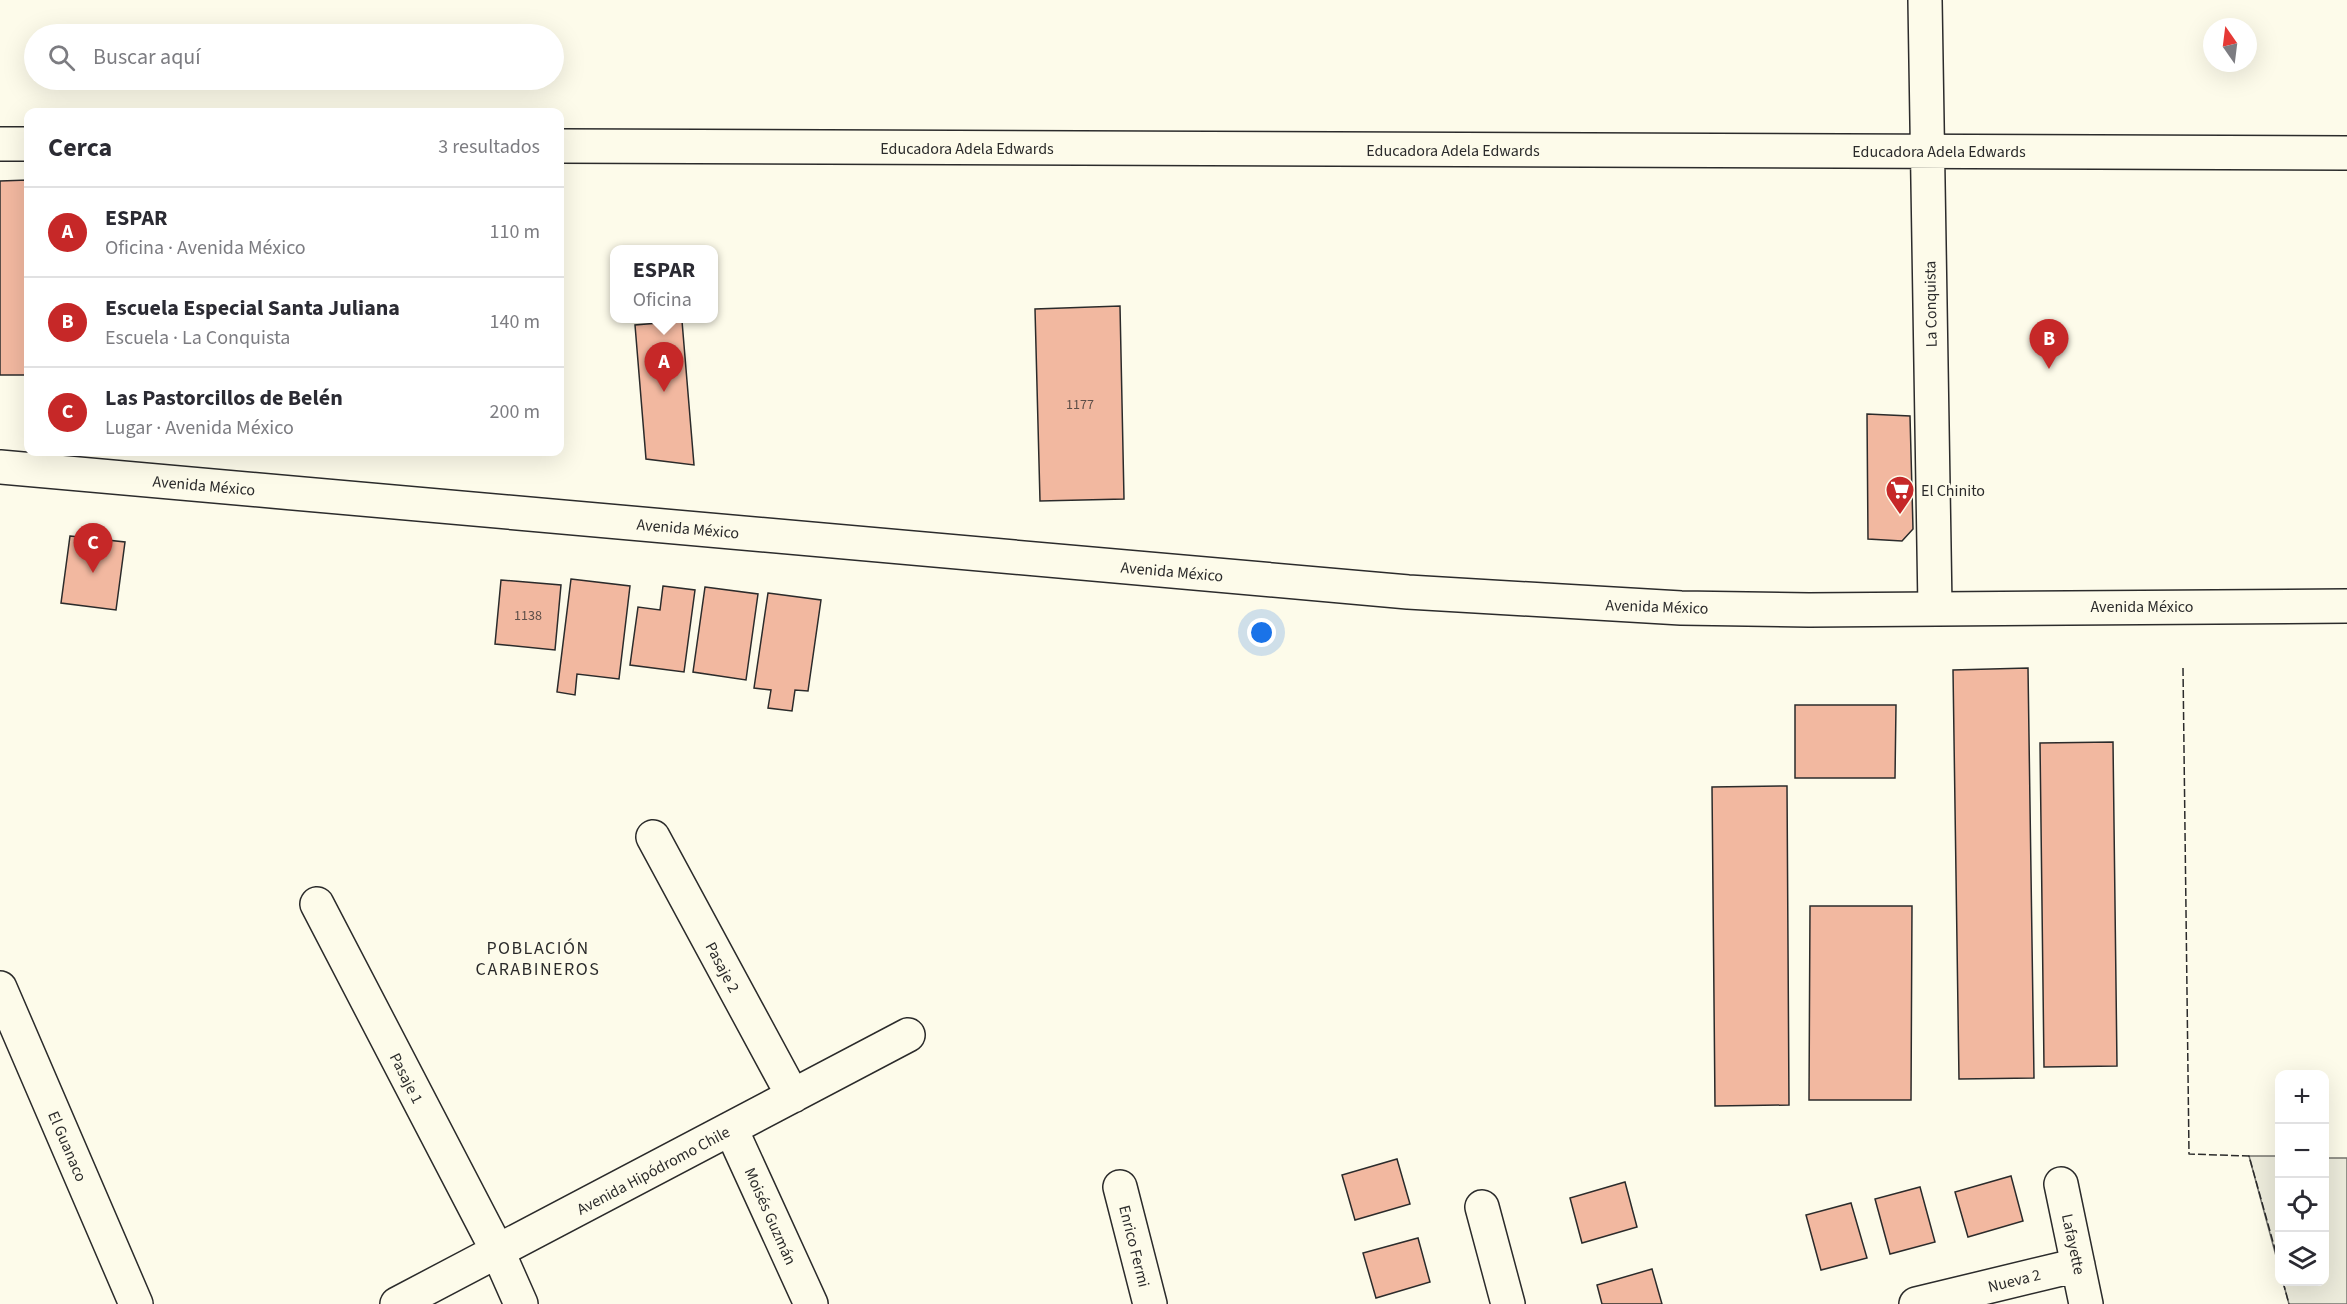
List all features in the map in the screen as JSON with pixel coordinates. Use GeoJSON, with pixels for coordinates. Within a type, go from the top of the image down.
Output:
{"type":"FeatureCollection","features":[{"type":"Feature","properties":{"kind":"street","name":"La Conquista"},"geometry":{"type":"LineString","coordinates":[[1925,0],[1935,608]]}},
{"type":"Feature","properties":{"kind":"street"},"geometry":{"type":"LineString","coordinates":[[0,144],[24,144]]}},
{"type":"Feature","properties":{"kind":"street","name":"Educadora Adela Edwards"},"geometry":{"type":"LineString","coordinates":[[564,146],[2347,153]]}},
{"type":"Feature","properties":{"kind":"street","name":"Avenida México"},"geometry":{"type":"LineString","coordinates":[[0,467],[1419,593],[1681,608],[2347,606]]}},
{"type":"Feature","properties":{"kind":"street","name":"Pasaje 2"},"geometry":{"type":"LineString","coordinates":[[653,837],[793,1096]]}},
{"type":"Feature","properties":{"kind":"street","name":"Pasaje 1"},"geometry":{"type":"LineString","coordinates":[[317,904],[498,1252],[521,1304]]}},
{"type":"Feature","properties":{"kind":"street","name":"El Guanaco"},"geometry":{"type":"LineString","coordinates":[[0,988],[135,1304]]}},
{"type":"Feature","properties":{"kind":"street","name":"Avenida Hipódromo Chile"},"geometry":{"type":"LineString","coordinates":[[397,1304],[908,1035]]}},
{"type":"Feature","properties":{"kind":"street","name":"Moisés Guzmán"},"geometry":{"type":"LineString","coordinates":[[731,1129],[811,1304]]}},
{"type":"Feature","properties":{"kind":"street","name":"Lafayette"},"geometry":{"type":"LineString","coordinates":[[2061,1184],[2086,1304]]}},
{"type":"Feature","properties":{"kind":"street","name":"Enrico Fermi"},"geometry":{"type":"LineString","coordinates":[[1120,1187],[1150,1304]]}},
{"type":"Feature","properties":{"kind":"street"},"geometry":{"type":"LineString","coordinates":[[1482,1207],[1508,1304]]}},
{"type":"Feature","properties":{"kind":"street","name":"Nueva 2"},"geometry":{"type":"LineString","coordinates":[[1916,1304],[2078,1264]]}},
{"type":"Feature","properties":{"kind":"shaded area"},"geometry":{"type":"Polygon","coordinates":[[[2249,1156],[2275,1156],[2275,1252],[2249,1156]]]}},
{"type":"Feature","properties":{"kind":"shaded area"},"geometry":{"type":"Polygon","coordinates":[[[2329,1158],[2347,1158],[2347,1304],[2289,1304],[2284,1286],[2329,1286],[2329,1158]]]}},
{"type":"Feature","properties":{"kind":"building"},"geometry":{"type":"Polygon","coordinates":[[[24,180],[24,375],[0,375],[0,181],[24,180]]]}},
{"type":"Feature","properties":{"kind":"building"},"geometry":{"type":"Polygon","coordinates":[[[1120,306],[1124,499],[1040,501],[1035,309],[1120,306]]]}},
{"type":"Feature","properties":{"kind":"building"},"geometry":{"type":"Polygon","coordinates":[[[682,323],[694,465],[646,459],[635,325],[682,323]]]}},
{"type":"Feature","properties":{"kind":"building"},"geometry":{"type":"Polygon","coordinates":[[[1867,414],[1910,416],[1913,529],[1902,541],[1868,539],[1867,414]]]}},
{"type":"Feature","properties":{"kind":"building"},"geometry":{"type":"Polygon","coordinates":[[[70,536],[125,542],[116,610],[61,603],[70,536]]]}},
{"type":"Feature","properties":{"kind":"building"},"geometry":{"type":"Polygon","coordinates":[[[571,579],[630,586],[619,679],[577,674],[575,695],[557,692],[571,579]]]}},
{"type":"Feature","properties":{"kind":"building"},"geometry":{"type":"Polygon","coordinates":[[[501,580],[561,585],[555,650],[495,644],[501,580]]]}},
{"type":"Feature","properties":{"kind":"building"},"geometry":{"type":"Polygon","coordinates":[[[663,586],[695,590],[684,672],[630,665],[638,607],[660,610],[663,586]]]}},
{"type":"Feature","properties":{"kind":"building"},"geometry":{"type":"Polygon","coordinates":[[[705,587],[758,594],[746,680],[693,672],[705,587]]]}},
{"type":"Feature","properties":{"kind":"building"},"geometry":{"type":"Polygon","coordinates":[[[768,593],[821,600],[808,691],[795,690],[792,711],[768,708],[771,690],[754,688],[768,593]]]}},
{"type":"Feature","properties":{"kind":"building"},"geometry":{"type":"Polygon","coordinates":[[[2028,668],[2034,1078],[1959,1079],[1953,670],[2028,668]]]}},
{"type":"Feature","properties":{"kind":"building"},"geometry":{"type":"Polygon","coordinates":[[[1795,705],[1896,705],[1895,778],[1795,778],[1795,705]]]}},
{"type":"Feature","properties":{"kind":"building"},"geometry":{"type":"Polygon","coordinates":[[[2113,742],[2117,1066],[2044,1067],[2040,743],[2113,742]]]}},
{"type":"Feature","properties":{"kind":"building"},"geometry":{"type":"Polygon","coordinates":[[[1787,786],[1789,1105],[1715,1106],[1712,787],[1787,786]]]}},
{"type":"Feature","properties":{"kind":"building"},"geometry":{"type":"Polygon","coordinates":[[[1810,906],[1912,906],[1911,1100],[1809,1100],[1810,906]]]}},
{"type":"Feature","properties":{"kind":"building"},"geometry":{"type":"Polygon","coordinates":[[[1397,1159],[1410,1204],[1355,1220],[1342,1175],[1397,1159]]]}},
{"type":"Feature","properties":{"kind":"building"},"geometry":{"type":"Polygon","coordinates":[[[2011,1176],[2023,1221],[1968,1237],[1955,1192],[2011,1176]]]}},
{"type":"Feature","properties":{"kind":"building"},"geometry":{"type":"Polygon","coordinates":[[[1625,1182],[1637,1227],[1582,1243],[1570,1198],[1625,1182]]]}},
{"type":"Feature","properties":{"kind":"building"},"geometry":{"type":"Polygon","coordinates":[[[1920,1187],[1935,1242],[1890,1254],[1875,1199],[1920,1187]]]}},
{"type":"Feature","properties":{"kind":"building"},"geometry":{"type":"Polygon","coordinates":[[[1851,1203],[1867,1258],[1821,1270],[1806,1215],[1851,1203]]]}},
{"type":"Feature","properties":{"kind":"building"},"geometry":{"type":"Polygon","coordinates":[[[1418,1238],[1430,1282],[1376,1298],[1363,1253],[1418,1238]]]}},
{"type":"Feature","properties":{"kind":"building"},"geometry":{"type":"Polygon","coordinates":[[[1652,1269],[1662,1304],[1602,1304],[1597,1285],[1652,1269]]]}},
{"type":"Feature","properties":{"kind":"fence"},"geometry":{"type":"LineString","coordinates":[[2183,668],[2189,1154],[2249,1156],[2275,1249]]}},
{"type":"Feature","properties":{"kind":"fence"},"geometry":{"type":"LineString","coordinates":[[2284,1286],[2289,1304]]}},
{"type":"Feature","properties":{"kind":"place","name":"Escuela Especial Santa Juliana"},"geometry":{"type":"Point","coordinates":[2049,369]}},
{"type":"Feature","properties":{"kind":"place","name":"ESPAR"},"geometry":{"type":"Point","coordinates":[664,392]}},
{"type":"Feature","properties":{"kind":"place","name":"El Chinito"},"geometry":{"type":"Point","coordinates":[1900,516]}},
{"type":"Feature","properties":{"kind":"place","name":"Las Pastorcillos de Belén"},"geometry":{"type":"Point","coordinates":[93,573]}},
{"type":"Feature","properties":{"kind":"district","name":"POBLACIÓN CARABINEROS"},"geometry":{"type":"Point","coordinates":[538,958]}}]}
